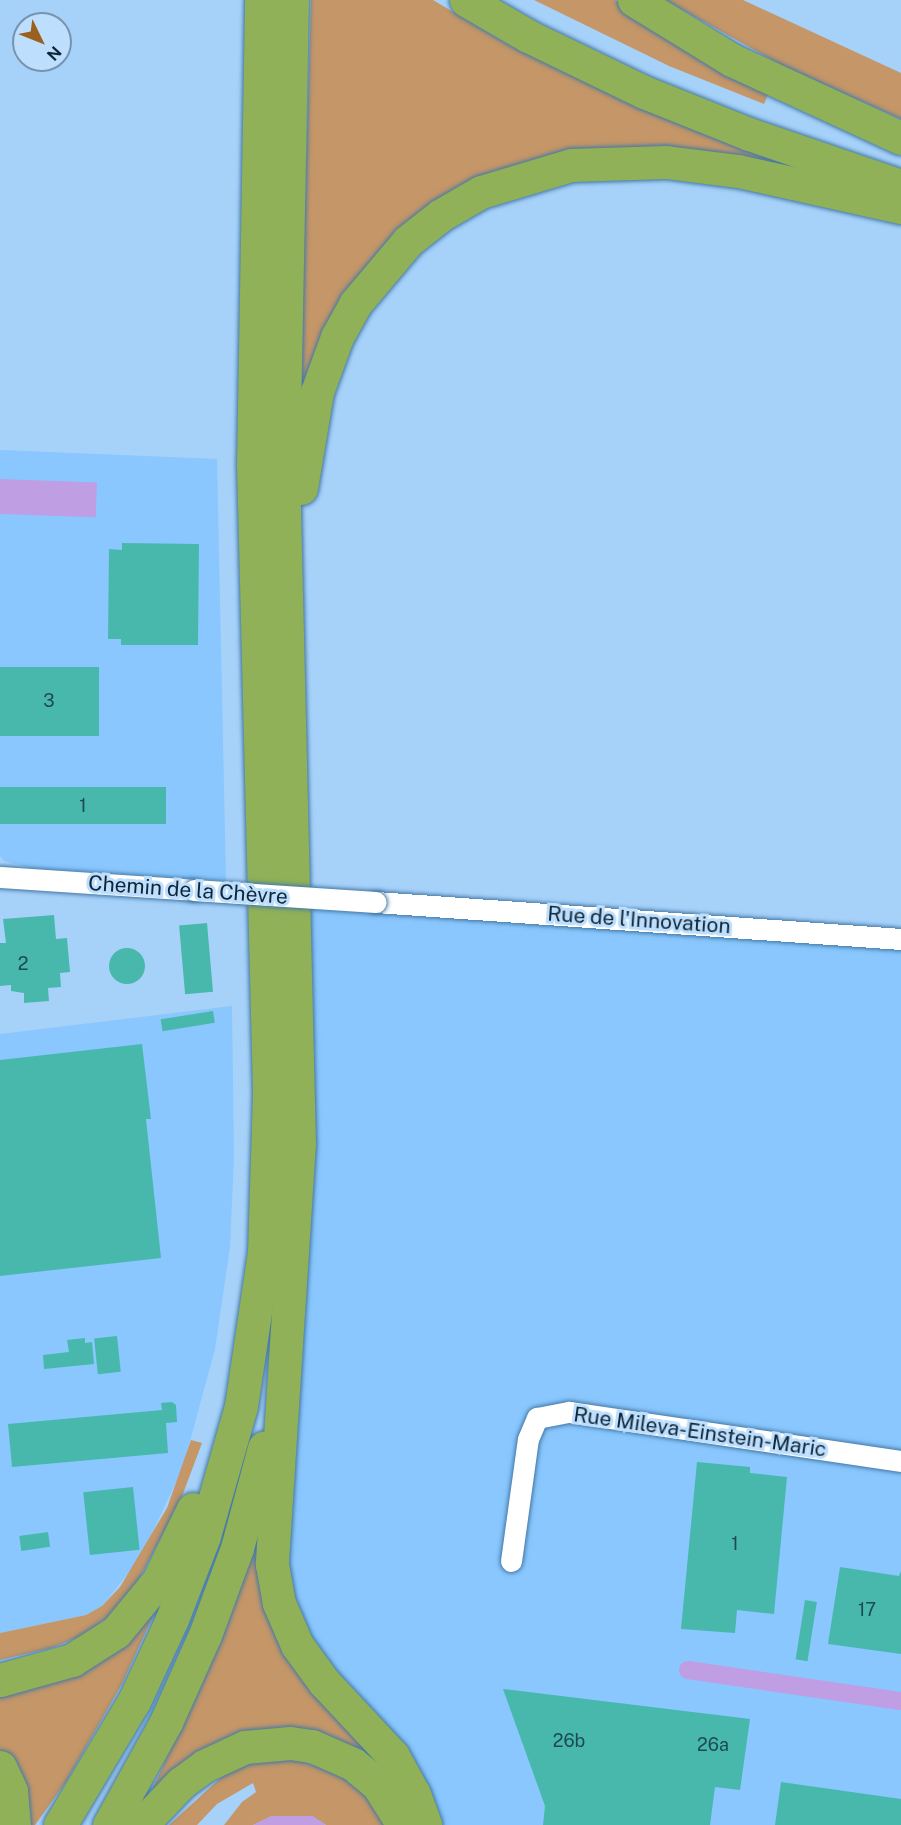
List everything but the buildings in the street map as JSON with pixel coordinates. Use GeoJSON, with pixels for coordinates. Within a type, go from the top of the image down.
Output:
{"type":"FeatureCollection","features":[{"type":"Feature","properties":{"kind":"highway"},"geometry":{"type":"LineString","coordinates":[[60,1825],[134,1701],[189,1578],[230,1450],[258,1305],[269,1137],[252,443],[261,0]]}},
{"type":"Feature","properties":{"kind":"highway"},"geometry":{"type":"LineString","coordinates":[[292,0],[283,315],[285,624],[299,1096],[293,1268],[272,1550],[279,1603],[304,1657],[393,1756],[414,1794],[425,1825]]}},
{"type":"Feature","properties":{"kind":"highway"},"geometry":{"type":"LineString","coordinates":[[466,0],[557,51],[653,96],[749,134],[901,186]]}},
{"type":"Feature","properties":{"kind":"highway"},"geometry":{"type":"LineString","coordinates":[[503,0],[585,44],[674,84],[901,166]]}},
{"type":"Feature","properties":{"kind":"highway"},"geometry":{"type":"LineString","coordinates":[[634,0],[732,60],[901,138]]}},
{"type":"Feature","properties":{"kind":"highway"},"geometry":{"type":"LineString","coordinates":[[285,624],[307,439],[329,356],[355,304],[378,273],[441,216],[481,192],[525,176],[571,165],[638,161],[738,171],[901,207]]}},
{"type":"Feature","properties":{"kind":"highway"},"geometry":{"type":"LineString","coordinates":[[109,1825],[190,1670],[237,1548],[272,1413],[293,1268]]}},
{"type":"Feature","properties":{"kind":"highway"},"geometry":{"type":"LineString","coordinates":[[0,1680],[33,1674],[81,1656],[116,1632],[148,1596],[181,1537],[207,1476],[258,1305]]}},
{"type":"Feature","properties":{"kind":"highway"},"geometry":{"type":"LineString","coordinates":[[141,1825],[181,1783],[204,1766],[245,1748],[290,1743],[312,1746],[354,1764],[378,1785],[403,1825]]}},
{"type":"Feature","properties":{"kind":"highway"},"geometry":{"type":"LineString","coordinates":[[0,1767],[11,1791],[14,1825]]}},
{"type":"Feature","properties":{"kind":"street","name":"Chemin de la Chèvre"},"geometry":{"type":"LineString","coordinates":[[0,877],[376,902]]}},
{"type":"Feature","properties":{"kind":"street","name":"Rue de l'Innovation"},"geometry":{"type":"LineString","coordinates":[[376,902],[901,939]]}},
{"type":"Feature","properties":{"kind":"street","name":"Rue Mileva-Einstein-Maric"},"geometry":{"type":"LineString","coordinates":[[511,1561],[528,1439],[537,1418],[569,1412],[901,1461]]}},
{"type":"Feature","properties":{"kind":"shaded area"},"geometry":{"type":"Polygon","coordinates":[[[311,0],[433,0],[504,42],[623,100],[821,179],[672,155],[434,211],[299,412],[311,0]]]}},
{"type":"Feature","properties":{"kind":"shaded area"},"geometry":{"type":"Polygon","coordinates":[[[534,0],[615,0],[770,90],[764,104],[669,66],[534,0]]]}},
{"type":"Feature","properties":{"kind":"shaded area"},"geometry":{"type":"Polygon","coordinates":[[[665,0],[743,0],[901,73],[901,119],[783,66],[665,0]]]}},
{"type":"Feature","properties":{"kind":"shaded area"},"geometry":{"type":"Polygon","coordinates":[[[0,450],[217,459],[226,881],[30,868],[4,861],[0,856],[0,450]]]}},
{"type":"Feature","properties":{"kind":"shaded area"},"geometry":{"type":"Polygon","coordinates":[[[0,479],[97,482],[96,517],[0,514],[0,479]]]}},
{"type":"Feature","properties":{"kind":"shaded area"},"geometry":{"type":"Polygon","coordinates":[[[293,897],[901,939],[901,1825],[425,1825],[283,1618],[293,897]]]}},
{"type":"Feature","properties":{"kind":"shaded area"},"geometry":{"type":"Polygon","coordinates":[[[232,1006],[234,1159],[230,1247],[215,1349],[183,1467],[141,1557],[102,1606],[86,1615],[0,1633],[0,1034],[232,1006]]]}},
{"type":"Feature","properties":{"kind":"shaded area"},"geometry":{"type":"Polygon","coordinates":[[[191,1440],[202,1443],[181,1499],[135,1587],[111,1615],[80,1637],[51,1648],[0,1660],[0,1633],[86,1615],[102,1606],[120,1587],[167,1508],[191,1440]]]}},
{"type":"Feature","properties":{"kind":"shaded area"},"geometry":{"type":"Polygon","coordinates":[[[260,1528],[265,1566],[397,1771],[296,1736],[148,1799],[219,1642],[260,1528]]]}},
{"type":"Feature","properties":{"kind":"shaded area"},"geometry":{"type":"Polygon","coordinates":[[[158,1605],[122,1684],[66,1782],[35,1825],[22,1825],[0,1752],[0,1691],[158,1605]]]}},
{"type":"Feature","properties":{"kind":"shaded area"},"geometry":{"type":"Polygon","coordinates":[[[293,1759],[339,1773],[372,1799],[387,1825],[326,1825],[312,1816],[272,1816],[253,1825],[224,1825],[242,1802],[256,1792],[253,1783],[217,1804],[197,1825],[169,1825],[228,1771],[263,1760],[293,1759]]]}},
{"type":"Feature","properties":{"kind":"shaded area"},"geometry":{"type":"Polygon","coordinates":[[[272,1816],[312,1816],[326,1825],[253,1825],[272,1816]]]}},
{"type":"Feature","properties":{"kind":"waterway"},"geometry":{"type":"LineString","coordinates":[[688,1670],[901,1701]]}}]}
